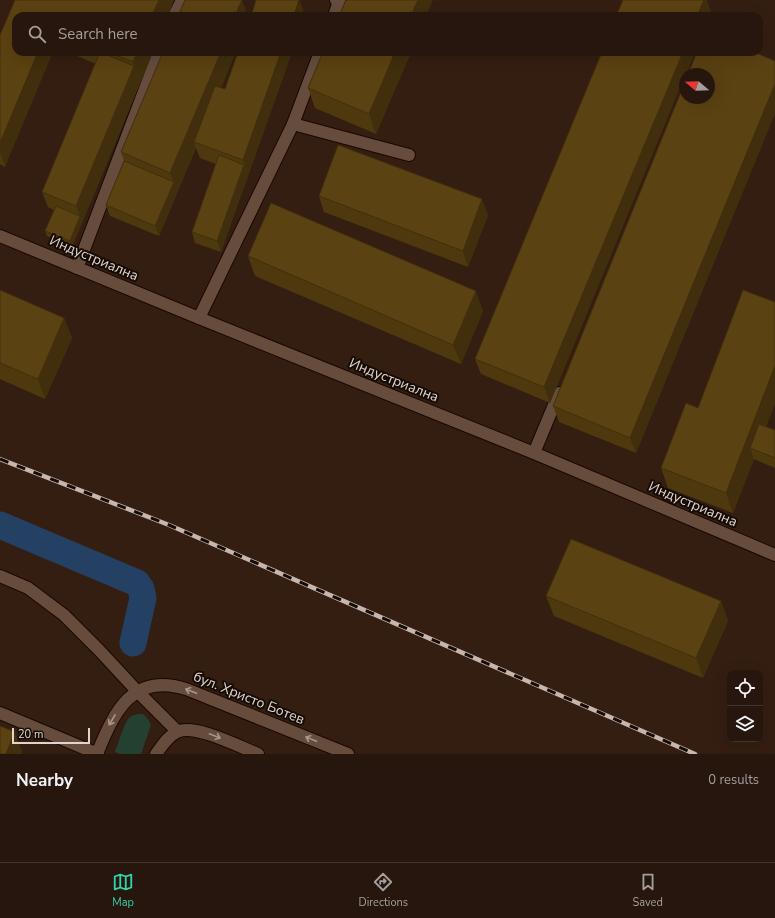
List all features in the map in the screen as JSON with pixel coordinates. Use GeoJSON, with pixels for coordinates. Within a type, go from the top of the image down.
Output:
{"type":"FeatureCollection","features":[{"type":"Feature","properties":{"kind":"street"},"geometry":{"type":"LineString","coordinates":[[176,12],[182,0]]}},
{"type":"Feature","properties":{"kind":"street"},"geometry":{"type":"LineString","coordinates":[[335,12],[339,1],[336,0]]}},
{"type":"Feature","properties":{"kind":"street"},"geometry":{"type":"LineString","coordinates":[[77,268],[157,56]]}},
{"type":"Feature","properties":{"kind":"street"},"geometry":{"type":"LineString","coordinates":[[199,318],[293,124],[318,56]]}},
{"type":"Feature","properties":{"kind":"street"},"geometry":{"type":"LineString","coordinates":[[293,124],[409,155]]}},
{"type":"Feature","properties":{"kind":"street","name":"Индустриална"},"geometry":{"type":"LineString","coordinates":[[0,236],[534,453],[775,555]]}},
{"type":"Feature","properties":{"kind":"street"},"geometry":{"type":"LineString","coordinates":[[534,453],[565,380]]}},
{"type":"Feature","properties":{"kind":"street"},"geometry":{"type":"LineString","coordinates":[[0,576],[28,588],[64,615],[137,691],[178,731]]}},
{"type":"Feature","properties":{"kind":"street","name":"бул. Христо Ботев"},"geometry":{"type":"LineString","coordinates":[[137,691],[160,685],[186,688],[348,754]]}},
{"type":"Feature","properties":{"kind":"street"},"geometry":{"type":"LineString","coordinates":[[0,713],[98,754],[115,714],[137,691]]}},
{"type":"Feature","properties":{"kind":"street"},"geometry":{"type":"LineString","coordinates":[[156,754],[165,741],[178,731],[192,729],[205,732],[258,754]]}},
{"type":"Feature","properties":{"kind":"green space"},"geometry":{"type":"Polygon","coordinates":[[[143,714],[151,725],[141,754],[120,754],[115,752],[128,719],[133,715],[143,714]]]}},
{"type":"Feature","properties":{"kind":"building"},"geometry":{"type":"Polygon","coordinates":[[[15,0],[159,0],[154,12],[12,12],[12,56],[36,56],[0,143],[0,35],[15,0]]]}},
{"type":"Feature","properties":{"kind":"building"},"geometry":{"type":"Polygon","coordinates":[[[185,0],[242,0],[237,12],[180,12],[185,0]]]}},
{"type":"Feature","properties":{"kind":"building"},"geometry":{"type":"Polygon","coordinates":[[[256,0],[299,0],[295,12],[252,12],[256,0]]]}},
{"type":"Feature","properties":{"kind":"building"},"geometry":{"type":"Polygon","coordinates":[[[346,0],[418,0],[413,12],[341,12],[346,0]]]}},
{"type":"Feature","properties":{"kind":"building"},"geometry":{"type":"Polygon","coordinates":[[[623,0],[704,0],[699,12],[618,12],[623,0]]]}},
{"type":"Feature","properties":{"kind":"building"},"geometry":{"type":"Polygon","coordinates":[[[98,56],[110,56],[134,66],[76,206],[42,192],[98,56]]]}},
{"type":"Feature","properties":{"kind":"building"},"geometry":{"type":"Polygon","coordinates":[[[118,56],[135,56],[133,62],[118,56]]]}},
{"type":"Feature","properties":{"kind":"building"},"geometry":{"type":"Polygon","coordinates":[[[161,56],[219,56],[170,173],[121,152],[161,56]]]}},
{"type":"Feature","properties":{"kind":"building"},"geometry":{"type":"Polygon","coordinates":[[[237,56],[280,56],[243,160],[194,142],[215,86],[225,89],[237,56]]]}},
{"type":"Feature","properties":{"kind":"building"},"geometry":{"type":"Polygon","coordinates":[[[321,56],[393,56],[369,114],[308,88],[321,56]]]}},
{"type":"Feature","properties":{"kind":"building"},"geometry":{"type":"Polygon","coordinates":[[[600,56],[681,56],[544,387],[475,359],[600,56]]]}},
{"type":"Feature","properties":{"kind":"building"},"geometry":{"type":"Polygon","coordinates":[[[695,56],[763,56],[775,61],[775,84],[630,438],[553,406],[679,97],[679,104],[715,104],[715,68],[690,68],[695,56]]]}},
{"type":"Feature","properties":{"kind":"building"},"geometry":{"type":"Polygon","coordinates":[[[338,145],[482,199],[463,251],[319,196],[338,145]]]}},
{"type":"Feature","properties":{"kind":"building"},"geometry":{"type":"Polygon","coordinates":[[[219,155],[244,165],[217,241],[192,232],[219,155]]]}},
{"type":"Feature","properties":{"kind":"building"},"geometry":{"type":"Polygon","coordinates":[[[124,161],[174,182],[155,226],[106,205],[124,161]]]}},
{"type":"Feature","properties":{"kind":"building"},"geometry":{"type":"Polygon","coordinates":[[[271,203],[476,291],[453,345],[248,256],[271,203]]]}},
{"type":"Feature","properties":{"kind":"building"},"geometry":{"type":"Polygon","coordinates":[[[56,206],[80,216],[70,241],[45,231],[56,206]]]}},
{"type":"Feature","properties":{"kind":"building"},"geometry":{"type":"Polygon","coordinates":[[[0,290],[64,318],[38,379],[0,363],[0,290]]]}},
{"type":"Feature","properties":{"kind":"building"},"geometry":{"type":"Polygon","coordinates":[[[743,290],[775,302],[775,366],[726,493],[661,468],[686,403],[698,408],[743,290]]]}},
{"type":"Feature","properties":{"kind":"building"},"geometry":{"type":"Polygon","coordinates":[[[759,424],[775,430],[775,458],[750,448],[759,424]]]}},
{"type":"Feature","properties":{"kind":"building"},"geometry":{"type":"Polygon","coordinates":[[[571,539],[721,601],[696,658],[546,596],[571,539]]]}},
{"type":"Feature","properties":{"kind":"building"},"geometry":{"type":"Polygon","coordinates":[[[0,726],[15,732],[6,754],[0,754],[0,726]]]}},
{"type":"Feature","properties":{"kind":"waterway"},"geometry":{"type":"LineString","coordinates":[[0,525],[137,583],[141,589],[143,598],[133,643]]}},
{"type":"Feature","properties":{"kind":"railway"},"geometry":{"type":"LineString","coordinates":[[0,459],[169,525],[695,754]]}}]}
